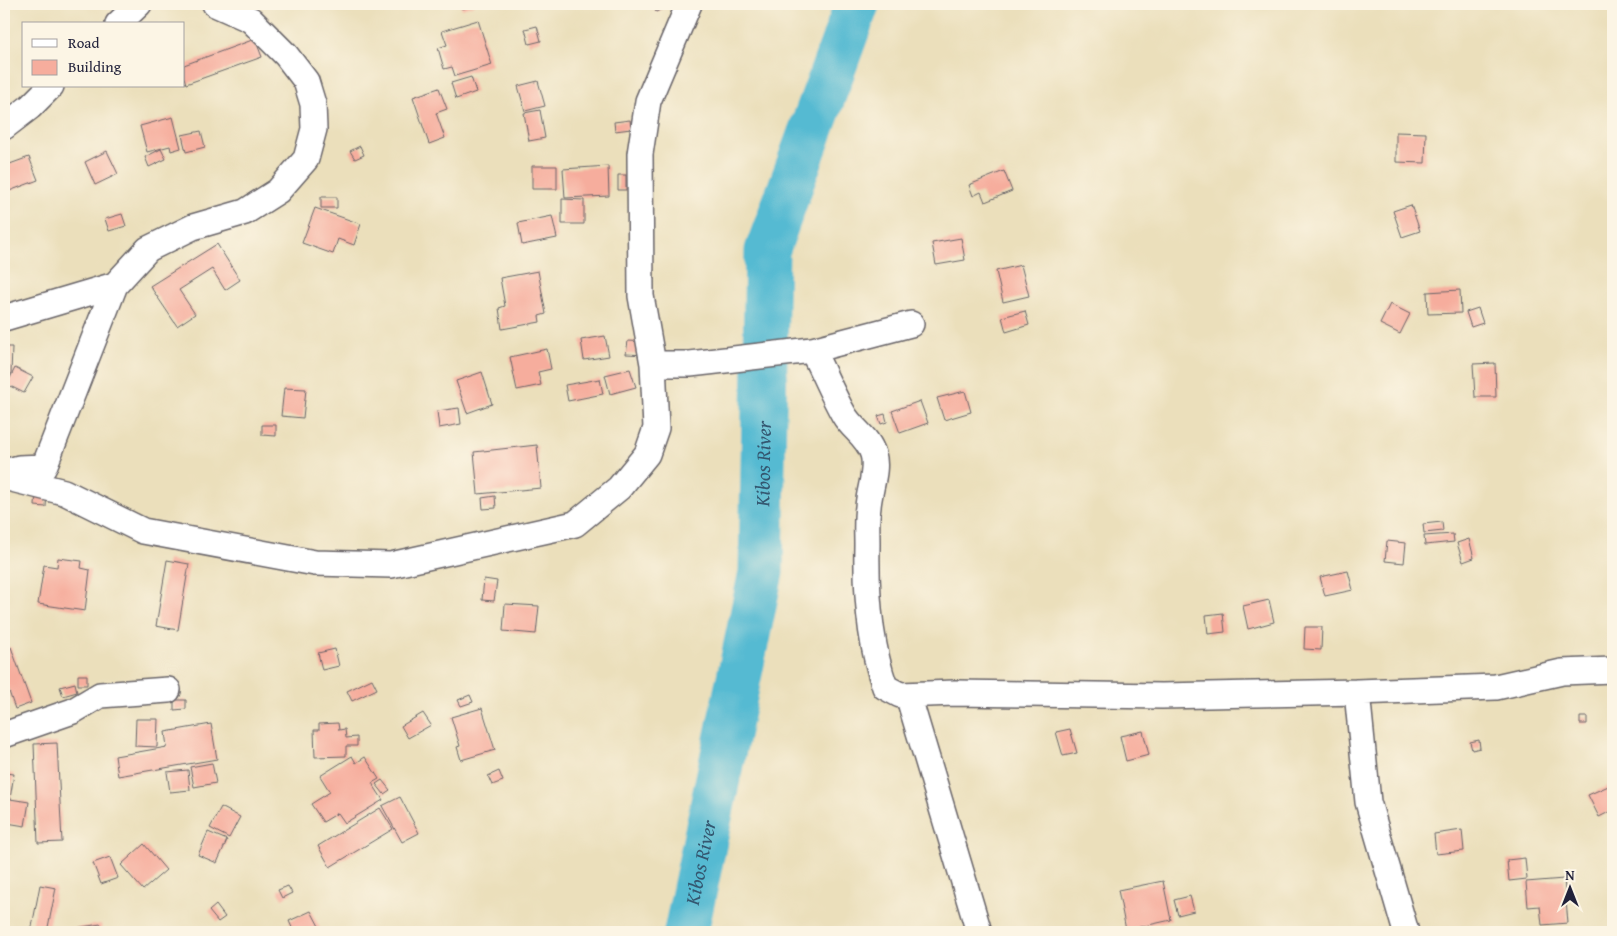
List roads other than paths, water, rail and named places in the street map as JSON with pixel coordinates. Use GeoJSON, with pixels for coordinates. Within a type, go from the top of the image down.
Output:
{"type":"FeatureCollection","features":[{"type":"Feature","properties":{"kind":"street"},"geometry":{"type":"LineString","coordinates":[[120,22],[139,4]]}},
{"type":"Feature","properties":{"kind":"street"},"geometry":{"type":"LineString","coordinates":[[4,472],[19,468],[44,467],[114,285],[148,249],[193,227],[245,212],[278,191],[306,159],[314,129],[313,104],[306,81],[286,55],[251,20],[215,4]]}},
{"type":"Feature","properties":{"kind":"street"},"geometry":{"type":"LineString","coordinates":[[4,477],[64,492],[143,531],[315,563],[391,565],[575,524],[620,488],[647,454],[656,428],[653,364],[642,296],[640,154],[648,102],[689,4]]}},
{"type":"Feature","properties":{"kind":"street"},"geometry":{"type":"LineString","coordinates":[[4,127],[30,107],[50,88]]}},
{"type":"Feature","properties":{"kind":"street"},"geometry":{"type":"LineString","coordinates":[[4,318],[114,285]]}},
{"type":"Feature","properties":{"kind":"street"},"geometry":{"type":"LineString","coordinates":[[653,364],[690,364],[802,351],[911,324]]}},
{"type":"Feature","properties":{"kind":"street"},"geometry":{"type":"LineString","coordinates":[[802,351],[845,417],[865,438],[874,454],[874,473],[867,523],[866,584],[871,628],[879,671],[885,688],[900,695],[955,693],[1162,696],[1357,692],[1496,687],[1562,672],[1613,670]]}},
{"type":"Feature","properties":{"kind":"street"},"geometry":{"type":"LineString","coordinates":[[4,735],[73,710],[100,695],[168,690]]}},
{"type":"Feature","properties":{"kind":"street"},"geometry":{"type":"LineString","coordinates":[[1357,692],[1368,802],[1406,932]]}},
{"type":"Feature","properties":{"kind":"street"},"geometry":{"type":"LineString","coordinates":[[908,695],[979,932]]}},
{"type":"Feature","properties":{"kind":"waterway","name":"Kibos River"},"geometry":{"type":"LineString","coordinates":[[686,932],[761,572],[767,251],[857,4]]}}]}
